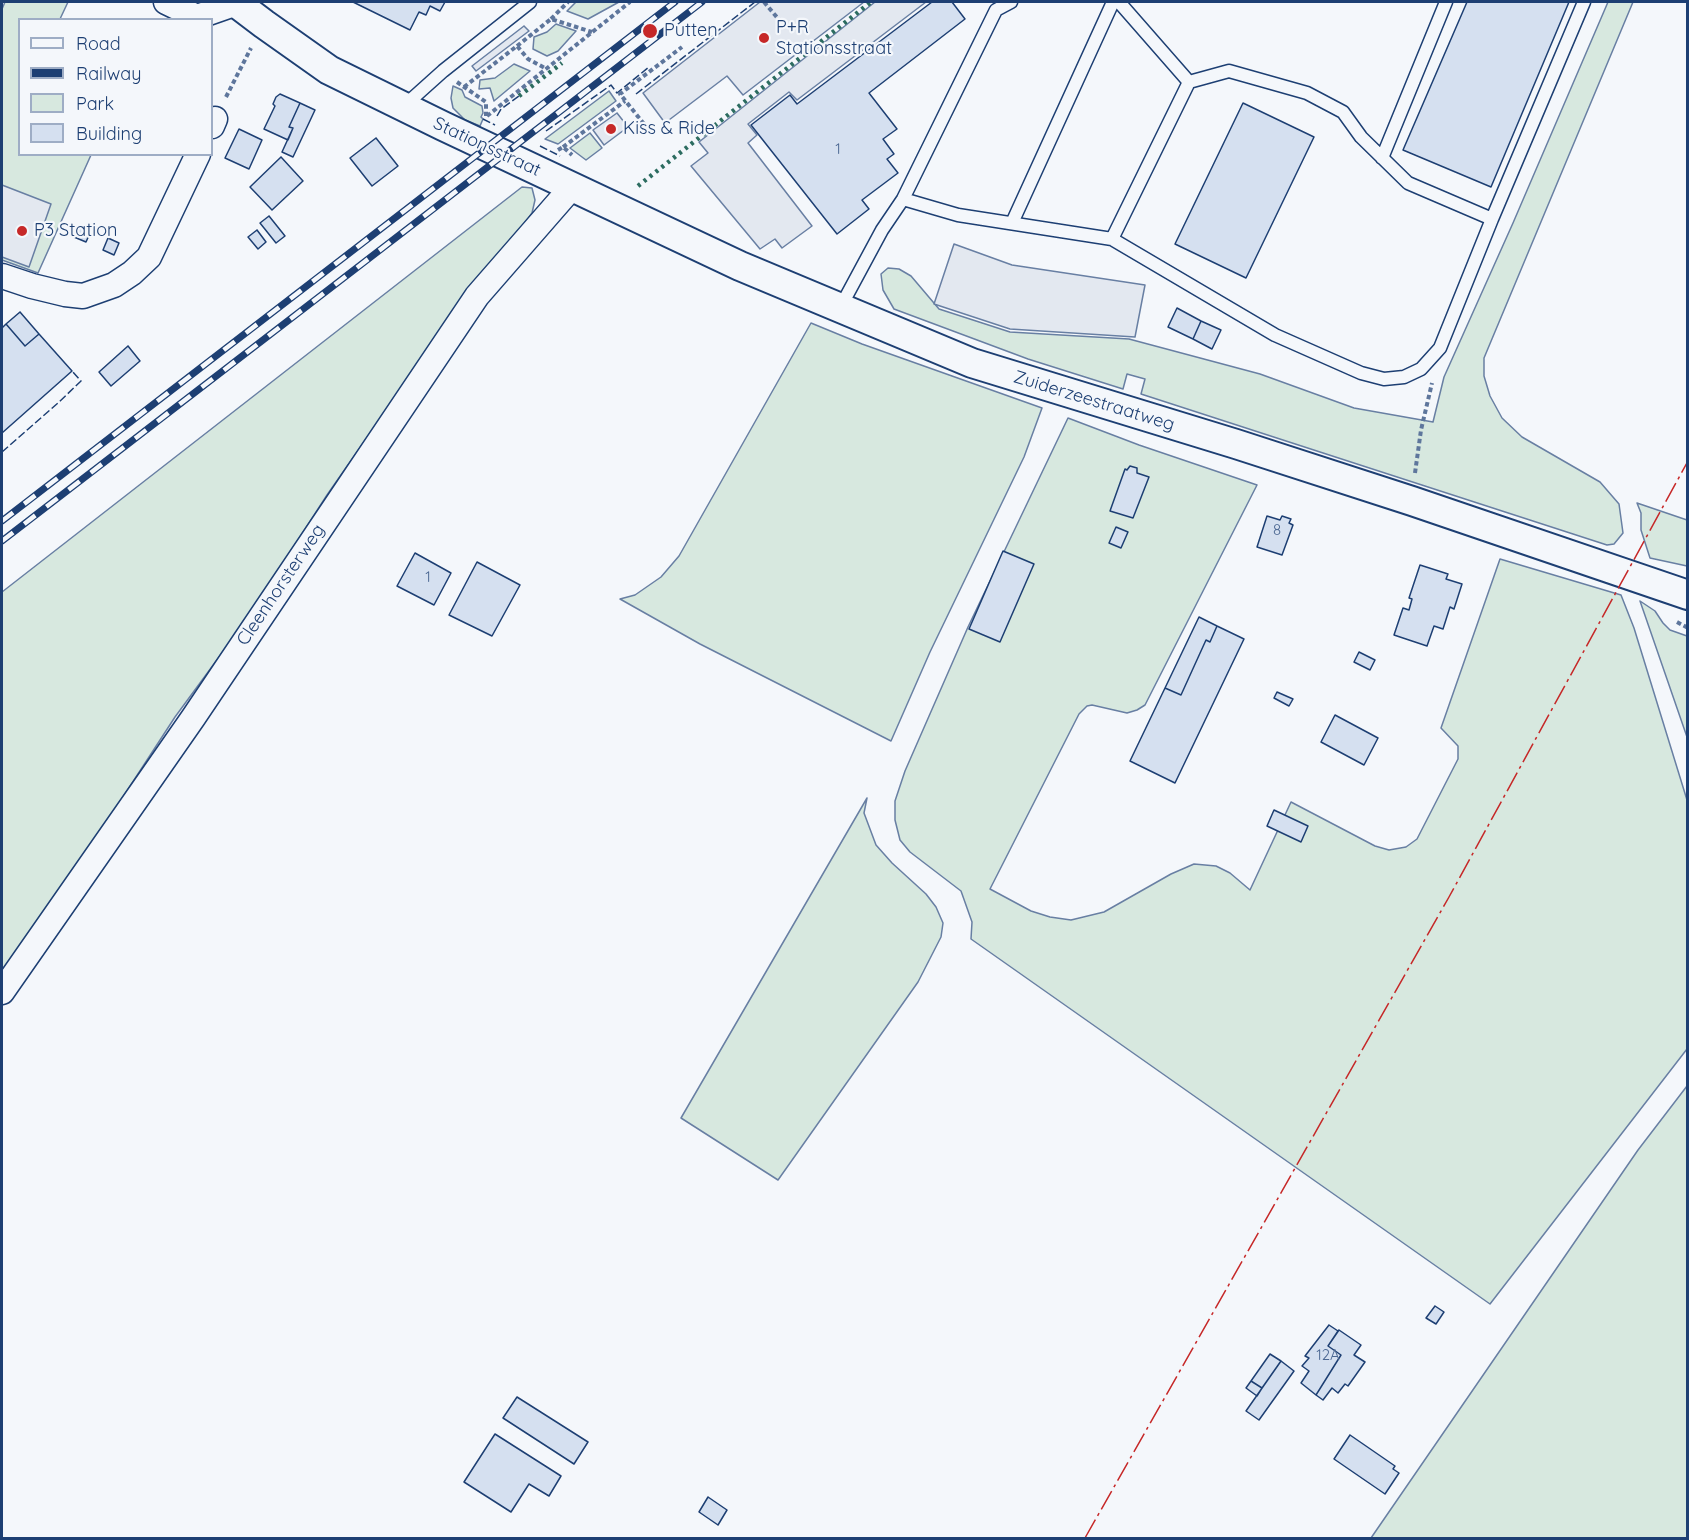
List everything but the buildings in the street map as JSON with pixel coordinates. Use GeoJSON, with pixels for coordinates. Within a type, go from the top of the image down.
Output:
{"type":"FeatureCollection","features":[{"type":"Feature","properties":{"kind":"street","name":"Stationsstraat"},"geometry":{"type":"LineString","coordinates":[[166,2],[197,17],[236,2],[329,70],[503,156],[576,174]]}},
{"type":"Feature","properties":{"kind":"street"},"geometry":{"type":"LineString","coordinates":[[2,276],[43,289],[83,296],[114,285],[132,273],[149,257],[197,156]]}},
{"type":"Feature","properties":{"kind":"street","name":"Zuiderzeestraatweg"},"geometry":{"type":"LineString","coordinates":[[576,174],[740,266],[972,363],[1412,501],[1688,596]]}},
{"type":"Feature","properties":{"kind":"street","name":"Cleenhorsterweg"},"geometry":{"type":"LineString","coordinates":[[2,992],[186,727],[477,296],[576,174]]}},
{"type":"Feature","properties":{"kind":"street","name":"Zuiderzeestraatweg"},"geometry":{"type":"LineString","coordinates":[[1630,575],[1688,588]]}},
{"type":"Feature","properties":{"kind":"lane"},"geometry":{"type":"LineString","coordinates":[[403,106],[530,2]]}},
{"type":"Feature","properties":{"kind":"lane"},"geometry":{"type":"LineString","coordinates":[[839,309],[878,237],[903,200],[998,6],[1011,2]]}},
{"type":"Feature","properties":{"kind":"lane"},"geometry":{"type":"LineString","coordinates":[[1012,223],[1113,2]]}},
{"type":"Feature","properties":{"kind":"lane"},"geometry":{"type":"LineString","coordinates":[[1119,2],[1189,82]]}},
{"type":"Feature","properties":{"kind":"lane"},"geometry":{"type":"LineString","coordinates":[[1382,158],[1446,2]]}},
{"type":"Feature","properties":{"kind":"lane"},"geometry":{"type":"LineString","coordinates":[[903,200],[958,214],[1112,239],[1275,335],[1360,373],[1384,379],[1404,377],[1421,369],[1440,348],[1584,2]]}},
{"type":"Feature","properties":{"kind":"lane"},"geometry":{"type":"LineString","coordinates":[[1112,239],[1189,82],[1229,72],[1307,93],[1343,112],[1361,137],[1408,183],[1492,219]]}},
{"type":"Feature","properties":{"kind":"path"},"geometry":{"type":"LineString","coordinates":[[486,116],[486,102],[464,87],[518,46],[568,2]]}},
{"type":"Feature","properties":{"kind":"path"},"geometry":{"type":"LineString","coordinates":[[486,116],[630,2],[634,6]]}},
{"type":"Feature","properties":{"kind":"path"},"geometry":{"type":"LineString","coordinates":[[765,2],[781,22]]}},
{"type":"Feature","properties":{"kind":"path"},"geometry":{"type":"LineString","coordinates":[[551,19],[593,32]]}},
{"type":"Feature","properties":{"kind":"path"},"geometry":{"type":"LineString","coordinates":[[213,123],[264,24]]}},
{"type":"Feature","properties":{"kind":"path"},"geometry":{"type":"LineString","coordinates":[[518,46],[528,59],[545,68]]}},
{"type":"Feature","properties":{"kind":"path"},"geometry":{"type":"LineString","coordinates":[[644,124],[620,94],[682,47]]}},
{"type":"Feature","properties":{"kind":"path"},"geometry":{"type":"LineString","coordinates":[[549,145],[559,150],[625,100]]}},
{"type":"Feature","properties":{"kind":"path"},"geometry":{"type":"LineString","coordinates":[[486,116],[494,120]]}},
{"type":"Feature","properties":{"kind":"path"},"geometry":{"type":"LineString","coordinates":[[563,147],[576,174]]}},
{"type":"Feature","properties":{"kind":"path"},"geometry":{"type":"LineString","coordinates":[[1412,501],[1421,430],[1440,348]]}},
{"type":"Feature","properties":{"kind":"green space"},"geometry":{"type":"Polygon","coordinates":[[[5,2],[68,2],[60,18],[18,18],[18,156],[91,156],[38,273],[2,260],[2,9],[5,2]]]}},
{"type":"Feature","properties":{"kind":"green space"},"geometry":{"type":"Polygon","coordinates":[[[576,2],[619,2],[588,19],[567,11],[576,2]]]}},
{"type":"Feature","properties":{"kind":"green space"},"geometry":{"type":"Polygon","coordinates":[[[1608,2],[1633,2],[1484,358],[1484,376],[1490,396],[1502,418],[1522,437],[1600,482],[1619,504],[1623,533],[1614,544],[1607,545],[1141,394],[1145,379],[1127,374],[1123,389],[1028,359],[894,309],[883,290],[881,274],[888,268],[899,269],[911,276],[939,309],[1010,332],[1129,339],[1260,374],[1354,408],[1433,422],[1444,377],[1608,2]]]}},
{"type":"Feature","properties":{"kind":"green space"},"geometry":{"type":"Polygon","coordinates":[[[556,24],[576,31],[558,51],[547,56],[533,49],[534,37],[547,32],[556,24]]]}},
{"type":"Feature","properties":{"kind":"green space"},"geometry":{"type":"Polygon","coordinates":[[[514,64],[530,71],[494,101],[490,88],[479,89],[480,80],[495,78],[514,64]]]}},
{"type":"Feature","properties":{"kind":"green space"},"geometry":{"type":"Polygon","coordinates":[[[453,86],[462,90],[465,97],[482,106],[481,117],[483,119],[480,126],[465,120],[453,108],[451,98],[453,86]]]}},
{"type":"Feature","properties":{"kind":"green space"},"geometry":{"type":"Polygon","coordinates":[[[609,91],[616,101],[558,144],[545,139],[609,91]]]}},
{"type":"Feature","properties":{"kind":"green space"},"geometry":{"type":"Polygon","coordinates":[[[590,133],[602,148],[586,160],[570,148],[590,133]]]}},
{"type":"Feature","properties":{"kind":"green space"},"geometry":{"type":"Polygon","coordinates":[[[522,187],[532,188],[535,200],[532,213],[408,379],[327,495],[250,615],[175,717],[84,857],[2,971],[2,592],[522,187]]]}},
{"type":"Feature","properties":{"kind":"green space"},"geometry":{"type":"Polygon","coordinates":[[[811,323],[862,344],[1042,408],[1024,457],[930,652],[891,741],[700,644],[620,599],[635,595],[661,577],[679,556],[811,323]]]}},
{"type":"Feature","properties":{"kind":"green space"},"geometry":{"type":"Polygon","coordinates":[[[1068,418],[1257,485],[1145,705],[1127,713],[1092,705],[1087,706],[1079,714],[990,889],[1031,911],[1071,920],[1104,912],[1171,874],[1194,864],[1216,866],[1230,873],[1250,890],[1291,802],[1375,846],[1389,850],[1406,847],[1417,839],[1458,759],[1458,746],[1441,728],[1500,559],[1621,595],[1634,628],[1687,800],[1687,1049],[1490,1304],[971,939],[972,922],[961,891],[910,852],[900,840],[895,820],[895,801],[905,771],[968,627],[1068,418]]]}},
{"type":"Feature","properties":{"kind":"green space"},"geometry":{"type":"Polygon","coordinates":[[[1637,503],[1687,520],[1687,566],[1650,558],[1641,530],[1641,513],[1637,503]]]}},
{"type":"Feature","properties":{"kind":"green space"},"geometry":{"type":"Polygon","coordinates":[[[1640,601],[1655,611],[1670,630],[1687,636],[1687,737],[1640,601]]]}},
{"type":"Feature","properties":{"kind":"green space"},"geometry":{"type":"Polygon","coordinates":[[[867,798],[864,813],[876,845],[926,894],[936,907],[943,923],[941,937],[918,982],[778,1180],[681,1118],[867,798]]]}},
{"type":"Feature","properties":{"kind":"green space"},"geometry":{"type":"Polygon","coordinates":[[[1687,1086],[1687,1538],[1371,1538],[1638,1150],[1687,1086]]]}},
{"type":"Feature","properties":{"kind":"shaded area","name":"P+R Stationsstraat"},"geometry":{"type":"Polygon","coordinates":[[[760,2],[864,2],[743,95],[727,76],[665,123],[643,93],[760,2]]]}},
{"type":"Feature","properties":{"kind":"shaded area"},"geometry":{"type":"Polygon","coordinates":[[[875,2],[926,2],[797,100],[789,92],[748,124],[757,135],[748,143],[812,226],[782,248],[775,239],[760,249],[691,166],[708,153],[699,142],[875,2]]]}},
{"type":"Feature","properties":{"kind":"shaded area"},"geometry":{"type":"Polygon","coordinates":[[[524,26],[529,31],[476,71],[472,66],[524,26]]]}},
{"type":"Feature","properties":{"kind":"shaded area","name":"Kiss & Ride"},"geometry":{"type":"Polygon","coordinates":[[[617,113],[628,127],[604,145],[593,130],[617,113]]]}},
{"type":"Feature","properties":{"kind":"shaded area","name":"P3 Station"},"geometry":{"type":"Polygon","coordinates":[[[2,185],[51,204],[29,267],[2,257],[2,185]]]}},
{"type":"Feature","properties":{"kind":"shaded area"},"geometry":{"type":"Polygon","coordinates":[[[954,244],[1012,265],[1145,285],[1135,337],[1010,329],[934,304],[954,244]]]}},
{"type":"Feature","properties":{"kind":"railway"},"geometry":{"type":"LineString","coordinates":[[2,521],[675,2]]}},
{"type":"Feature","properties":{"kind":"railway"},"geometry":{"type":"LineString","coordinates":[[2,541],[702,2]]}},
{"type":"Feature","properties":{"kind":"hedge"},"geometry":{"type":"LineString","coordinates":[[638,186],[871,2]]}},
{"type":"Feature","properties":{"kind":"hedge"},"geometry":{"type":"LineString","coordinates":[[519,96],[562,63]]}},
{"type":"Feature","properties":{"kind":"fence"},"geometry":{"type":"LineString","coordinates":[[636,94],[755,2]]}},
{"type":"Feature","properties":{"kind":"fence"},"geometry":{"type":"LineString","coordinates":[[546,131],[611,85],[617,93],[649,67]]}},
{"type":"Feature","properties":{"kind":"fence"},"geometry":{"type":"LineString","coordinates":[[497,116],[501,109],[519,96]]}},
{"type":"Feature","properties":{"kind":"fence"},"geometry":{"type":"LineString","coordinates":[[483,119],[495,125]]}},
{"type":"Feature","properties":{"kind":"fence"},"geometry":{"type":"LineString","coordinates":[[540,146],[560,156]]}},
{"type":"Feature","properties":{"kind":"fence"},"geometry":{"type":"LineString","coordinates":[[2,452],[81,381],[72,371]]}},
{"type":"Feature","properties":{"kind":"power"},"geometry":{"type":"LineString","coordinates":[[1085,1538],[1449,897],[1688,461]]}},
{"type":"Feature","properties":{"kind":"place","name":"Putten"},"geometry":{"type":"Point","coordinates":[650,31]}},
{"type":"Feature","properties":{"kind":"place","name":"P+R Stationsstraat"},"geometry":{"type":"Point","coordinates":[764,38]}},
{"type":"Feature","properties":{"kind":"place","name":"Kiss & Ride"},"geometry":{"type":"Point","coordinates":[611,129]}},
{"type":"Feature","properties":{"kind":"place","name":"P3 Station"},"geometry":{"type":"Point","coordinates":[22,231]}}]}
